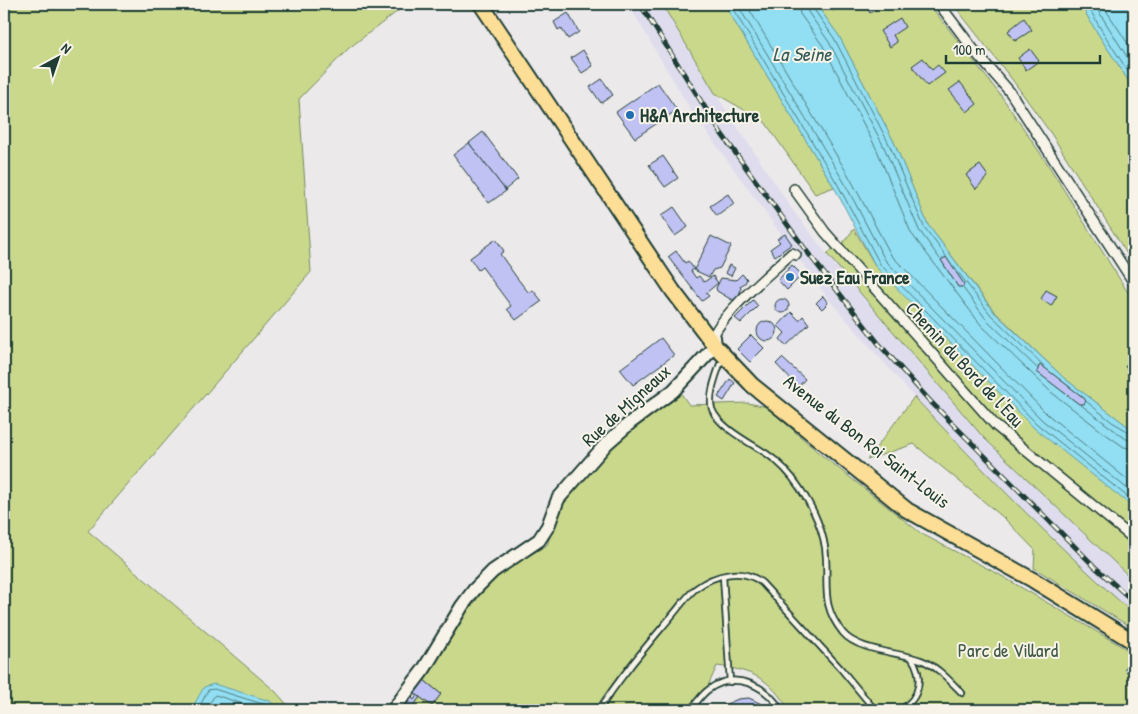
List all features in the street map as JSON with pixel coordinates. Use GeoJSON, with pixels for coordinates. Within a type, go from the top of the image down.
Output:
{"type":"FeatureCollection","features":[{"type":"Feature","properties":{"kind":"main road","name":"Avenue du Bon Roi Saint-Louis"},"geometry":{"type":"LineString","coordinates":[[481,4],[591,166],[657,268],[715,340],[761,382],[906,500],[1134,642]]}},
{"type":"Feature","properties":{"kind":"street"},"geometry":{"type":"LineString","coordinates":[[939,4],[977,54],[1010,92],[1134,283]]}},
{"type":"Feature","properties":{"kind":"street","name":"Chemin du Bord de l'Eau"},"geometry":{"type":"LineString","coordinates":[[794,190],[825,232],[996,426],[1134,539]]}},
{"type":"Feature","properties":{"kind":"street"},"geometry":{"type":"LineString","coordinates":[[715,340],[720,322],[792,253],[796,255]]}},
{"type":"Feature","properties":{"kind":"street","name":"Rue de Migneaux"},"geometry":{"type":"LineString","coordinates":[[393,710],[424,669],[462,606],[474,590],[492,571],[539,540],[548,526],[558,499],[607,443],[631,422],[673,391],[715,340]]}},
{"type":"Feature","properties":{"kind":"lane"},"geometry":{"type":"LineString","coordinates":[[720,364],[712,392],[712,409],[721,421],[769,455],[798,486],[811,506],[820,529],[826,556],[825,593],[828,607],[844,634],[853,641],[911,657],[933,666],[962,693]]}},
{"type":"Feature","properties":{"kind":"lane"},"geometry":{"type":"LineString","coordinates":[[599,710],[639,654],[695,589],[723,576],[747,574],[762,583],[842,669],[875,710]]}},
{"type":"Feature","properties":{"kind":"lane"},"geometry":{"type":"LineString","coordinates":[[723,576],[730,682]]}},
{"type":"Feature","properties":{"kind":"lane"},"geometry":{"type":"LineString","coordinates":[[900,710],[907,706],[919,689],[920,678],[917,667],[911,657]]}},
{"type":"Feature","properties":{"kind":"lane"},"geometry":{"type":"LineString","coordinates":[[690,710],[708,690],[719,684],[745,681],[756,685],[776,701],[781,710]]}},
{"type":"Feature","properties":{"kind":"shaded area"},"geometry":{"type":"Polygon","coordinates":[[[628,4],[662,4],[715,93],[794,212],[827,254],[983,437],[1134,581],[1134,614],[1070,558],[977,464],[914,397],[829,300],[692,112],[628,4]]]}},
{"type":"Feature","properties":{"kind":"green space"},"geometry":{"type":"Polygon","coordinates":[[[4,4],[407,4],[349,48],[299,99],[311,272],[88,531],[275,691],[292,710],[4,710],[4,4]]]}},
{"type":"Feature","properties":{"kind":"green space"},"geometry":{"type":"Polygon","coordinates":[[[662,4],[724,4],[834,187],[815,194],[765,122],[715,93],[662,4]]]}},
{"type":"Feature","properties":{"kind":"green space"},"geometry":{"type":"Polygon","coordinates":[[[816,4],[842,4],[832,11],[844,4],[929,4],[1002,97],[1047,163],[1134,302],[1134,431],[1064,378],[994,311],[928,225],[894,142],[839,36],[816,4]]]}},
{"type":"Feature","properties":{"kind":"green space"},"geometry":{"type":"Polygon","coordinates":[[[953,4],[1081,4],[1134,91],[1134,265],[1052,135],[1014,82],[953,4]]]}},
{"type":"Feature","properties":{"kind":"green space"},"geometry":{"type":"Polygon","coordinates":[[[854,229],[876,267],[1134,508],[1134,533],[1000,425],[842,244],[854,229]]]}},
{"type":"Feature","properties":{"kind":"green space"},"geometry":{"type":"Polygon","coordinates":[[[834,248],[1004,440],[1032,459],[1134,543],[1134,581],[983,437],[827,254],[834,248]]]}},
{"type":"Feature","properties":{"kind":"green space","name":"Parc de Villard"},"geometry":{"type":"Polygon","coordinates":[[[680,392],[689,405],[748,403],[767,407],[819,453],[922,534],[1000,575],[1128,650],[1134,655],[1134,710],[789,710],[775,690],[759,678],[741,670],[717,666],[697,710],[415,710],[412,708],[420,697],[432,706],[441,694],[424,680],[466,613],[487,586],[520,557],[523,559],[547,545],[564,498],[621,437],[680,392]]]}},
{"type":"Feature","properties":{"kind":"green space"},"geometry":{"type":"Polygon","coordinates":[[[914,397],[1022,508],[1134,614],[1134,629],[1034,568],[1035,550],[1004,518],[914,444],[867,460],[914,397]]]}},
{"type":"Feature","properties":{"kind":"water","name":"La Seine"},"geometry":{"type":"Polygon","coordinates":[[[724,4],[816,4],[839,36],[894,142],[928,225],[994,312],[1064,378],[1134,431],[1134,508],[1034,428],[876,267],[834,187],[724,4]]]}},
{"type":"Feature","properties":{"kind":"water"},"geometry":{"type":"Polygon","coordinates":[[[1081,4],[1134,4],[1134,91],[1093,26],[1081,4]]]}},
{"type":"Feature","properties":{"kind":"water"},"geometry":{"type":"Polygon","coordinates":[[[214,684],[270,701],[273,704],[274,710],[191,710],[204,687],[214,684]]]}},
{"type":"Feature","properties":{"kind":"building"},"geometry":{"type":"Polygon","coordinates":[[[865,4],[881,4],[882,5],[870,13],[865,4]]]}},
{"type":"Feature","properties":{"kind":"building"},"geometry":{"type":"Polygon","coordinates":[[[568,13],[579,32],[568,39],[561,28],[558,30],[554,22],[568,13]]]}},
{"type":"Feature","properties":{"kind":"building"},"geometry":{"type":"Polygon","coordinates":[[[900,18],[905,27],[893,35],[897,42],[890,47],[880,31],[900,18]]]}},
{"type":"Feature","properties":{"kind":"building"},"geometry":{"type":"Polygon","coordinates":[[[1024,18],[1032,30],[1015,41],[1008,31],[1024,18]]]}},
{"type":"Feature","properties":{"kind":"building"},"geometry":{"type":"Polygon","coordinates":[[[1030,49],[1039,61],[1026,70],[1018,58],[1030,49]]]}},
{"type":"Feature","properties":{"kind":"building"},"geometry":{"type":"Polygon","coordinates":[[[583,50],[593,66],[582,73],[571,58],[583,50]]]}},
{"type":"Feature","properties":{"kind":"building"},"geometry":{"type":"Polygon","coordinates":[[[923,58],[932,70],[938,65],[945,73],[927,86],[912,66],[923,58]]]}},
{"type":"Feature","properties":{"kind":"building"},"geometry":{"type":"Polygon","coordinates":[[[602,79],[613,95],[601,103],[590,87],[602,79]]]}},
{"type":"Feature","properties":{"kind":"building"},"geometry":{"type":"Polygon","coordinates":[[[960,82],[977,104],[967,112],[949,90],[960,82]]]}},
{"type":"Feature","properties":{"kind":"building"},"geometry":{"type":"Polygon","coordinates":[[[658,83],[677,110],[635,138],[616,112],[658,83]]]}},
{"type":"Feature","properties":{"kind":"building"},"geometry":{"type":"Polygon","coordinates":[[[483,132],[518,179],[505,190],[469,143],[483,132]]]}},
{"type":"Feature","properties":{"kind":"building"},"geometry":{"type":"Polygon","coordinates":[[[469,143],[506,191],[489,203],[453,155],[469,143]]]}},
{"type":"Feature","properties":{"kind":"building"},"geometry":{"type":"Polygon","coordinates":[[[663,156],[678,178],[665,187],[649,165],[663,156]]]}},
{"type":"Feature","properties":{"kind":"building"},"geometry":{"type":"Polygon","coordinates":[[[980,165],[988,176],[976,189],[966,175],[980,165]]]}},
{"type":"Feature","properties":{"kind":"building"},"geometry":{"type":"Polygon","coordinates":[[[728,194],[734,204],[717,216],[710,206],[728,194]]]}},
{"type":"Feature","properties":{"kind":"building"},"geometry":{"type":"Polygon","coordinates":[[[674,207],[688,227],[675,236],[661,216],[674,207]]]}},
{"type":"Feature","properties":{"kind":"building"},"geometry":{"type":"Polygon","coordinates":[[[785,234],[792,244],[775,256],[770,249],[780,242],[777,239],[785,234]]]}},
{"type":"Feature","properties":{"kind":"building"},"geometry":{"type":"Polygon","coordinates":[[[711,236],[731,246],[720,268],[713,270],[709,277],[694,270],[711,236]]]}},
{"type":"Feature","properties":{"kind":"building"},"geometry":{"type":"Polygon","coordinates":[[[496,239],[504,251],[500,254],[517,278],[529,293],[533,290],[542,301],[516,320],[507,309],[511,306],[482,267],[478,270],[470,258],[496,239]]]}},
{"type":"Feature","properties":{"kind":"building"},"geometry":{"type":"Polygon","coordinates":[[[676,251],[685,263],[688,261],[694,269],[691,271],[696,278],[699,276],[704,282],[713,276],[718,283],[706,293],[709,296],[702,301],[668,257],[676,251]]]}},
{"type":"Feature","properties":{"kind":"building"},"geometry":{"type":"Polygon","coordinates":[[[946,257],[964,284],[963,287],[958,287],[941,260],[946,257]]]}},
{"type":"Feature","properties":{"kind":"building"},"geometry":{"type":"Polygon","coordinates":[[[729,265],[735,268],[731,276],[725,273],[729,265]]]}},
{"type":"Feature","properties":{"kind":"building","name":"Suez Eau France"},"geometry":{"type":"Polygon","coordinates":[[[792,265],[802,275],[787,290],[778,280],[792,265]]]}},
{"type":"Feature","properties":{"kind":"building"},"geometry":{"type":"Polygon","coordinates":[[[742,274],[747,279],[740,286],[738,298],[732,300],[717,291],[716,288],[721,278],[736,280],[742,274]]]}},
{"type":"Feature","properties":{"kind":"building"},"geometry":{"type":"Polygon","coordinates":[[[1046,290],[1057,296],[1051,306],[1041,299],[1046,290]]]}},
{"type":"Feature","properties":{"kind":"building"},"geometry":{"type":"Polygon","coordinates":[[[823,296],[828,303],[822,309],[816,303],[823,296]]]}},
{"type":"Feature","properties":{"kind":"building"},"geometry":{"type":"Polygon","coordinates":[[[779,299],[785,299],[789,306],[785,313],[779,313],[775,309],[775,303],[779,299]]]}},
{"type":"Feature","properties":{"kind":"building"},"geometry":{"type":"Polygon","coordinates":[[[753,300],[758,306],[741,323],[735,318],[753,300]]]}},
{"type":"Feature","properties":{"kind":"building"},"geometry":{"type":"Polygon","coordinates":[[[791,312],[799,320],[803,316],[809,324],[786,346],[780,339],[785,333],[778,326],[791,312]]]}},
{"type":"Feature","properties":{"kind":"building"},"geometry":{"type":"Polygon","coordinates":[[[767,321],[774,324],[777,331],[774,338],[767,341],[760,338],[757,331],[760,324],[767,321]]]}},
{"type":"Feature","properties":{"kind":"building"},"geometry":{"type":"Polygon","coordinates":[[[751,335],[764,348],[750,362],[737,349],[751,335]]]}},
{"type":"Feature","properties":{"kind":"building"},"geometry":{"type":"Polygon","coordinates":[[[661,338],[674,355],[633,385],[620,369],[661,338]]]}},
{"type":"Feature","properties":{"kind":"building"},"geometry":{"type":"Polygon","coordinates":[[[782,358],[805,379],[798,387],[776,364],[782,358]]]}},
{"type":"Feature","properties":{"kind":"building"},"geometry":{"type":"Polygon","coordinates":[[[1130,360],[1134,363],[1134,374],[1125,367],[1130,360]]]}},
{"type":"Feature","properties":{"kind":"building"},"geometry":{"type":"Polygon","coordinates":[[[1041,365],[1084,398],[1086,401],[1084,404],[1079,404],[1037,372],[1041,365]]]}},
{"type":"Feature","properties":{"kind":"building"},"geometry":{"type":"Polygon","coordinates":[[[730,379],[735,383],[724,401],[718,397],[730,379]]]}},
{"type":"Feature","properties":{"kind":"building"},"geometry":{"type":"Polygon","coordinates":[[[1130,663],[1134,666],[1134,679],[1124,669],[1130,663]]]}},
{"type":"Feature","properties":{"kind":"building"},"geometry":{"type":"Polygon","coordinates":[[[424,680],[441,694],[432,706],[414,693],[424,680]]]}},
{"type":"Feature","properties":{"kind":"building"},"geometry":{"type":"Polygon","coordinates":[[[417,695],[420,697],[412,708],[415,710],[401,710],[411,697],[414,700],[417,695]]]}},
{"type":"Feature","properties":{"kind":"building"},"geometry":{"type":"Polygon","coordinates":[[[749,698],[774,710],[704,710],[708,705],[715,709],[738,699],[749,698]]]}},
{"type":"Feature","properties":{"kind":"railway"},"geometry":{"type":"LineString","coordinates":[[640,4],[721,133],[808,253],[879,344],[929,400],[1095,567],[1134,602]]}},
{"type":"Feature","properties":{"kind":"place","name":"H&A Architecture"},"geometry":{"type":"Point","coordinates":[630,115]}},
{"type":"Feature","properties":{"kind":"place","name":"Suez Eau France"},"geometry":{"type":"Point","coordinates":[790,277]}}]}
